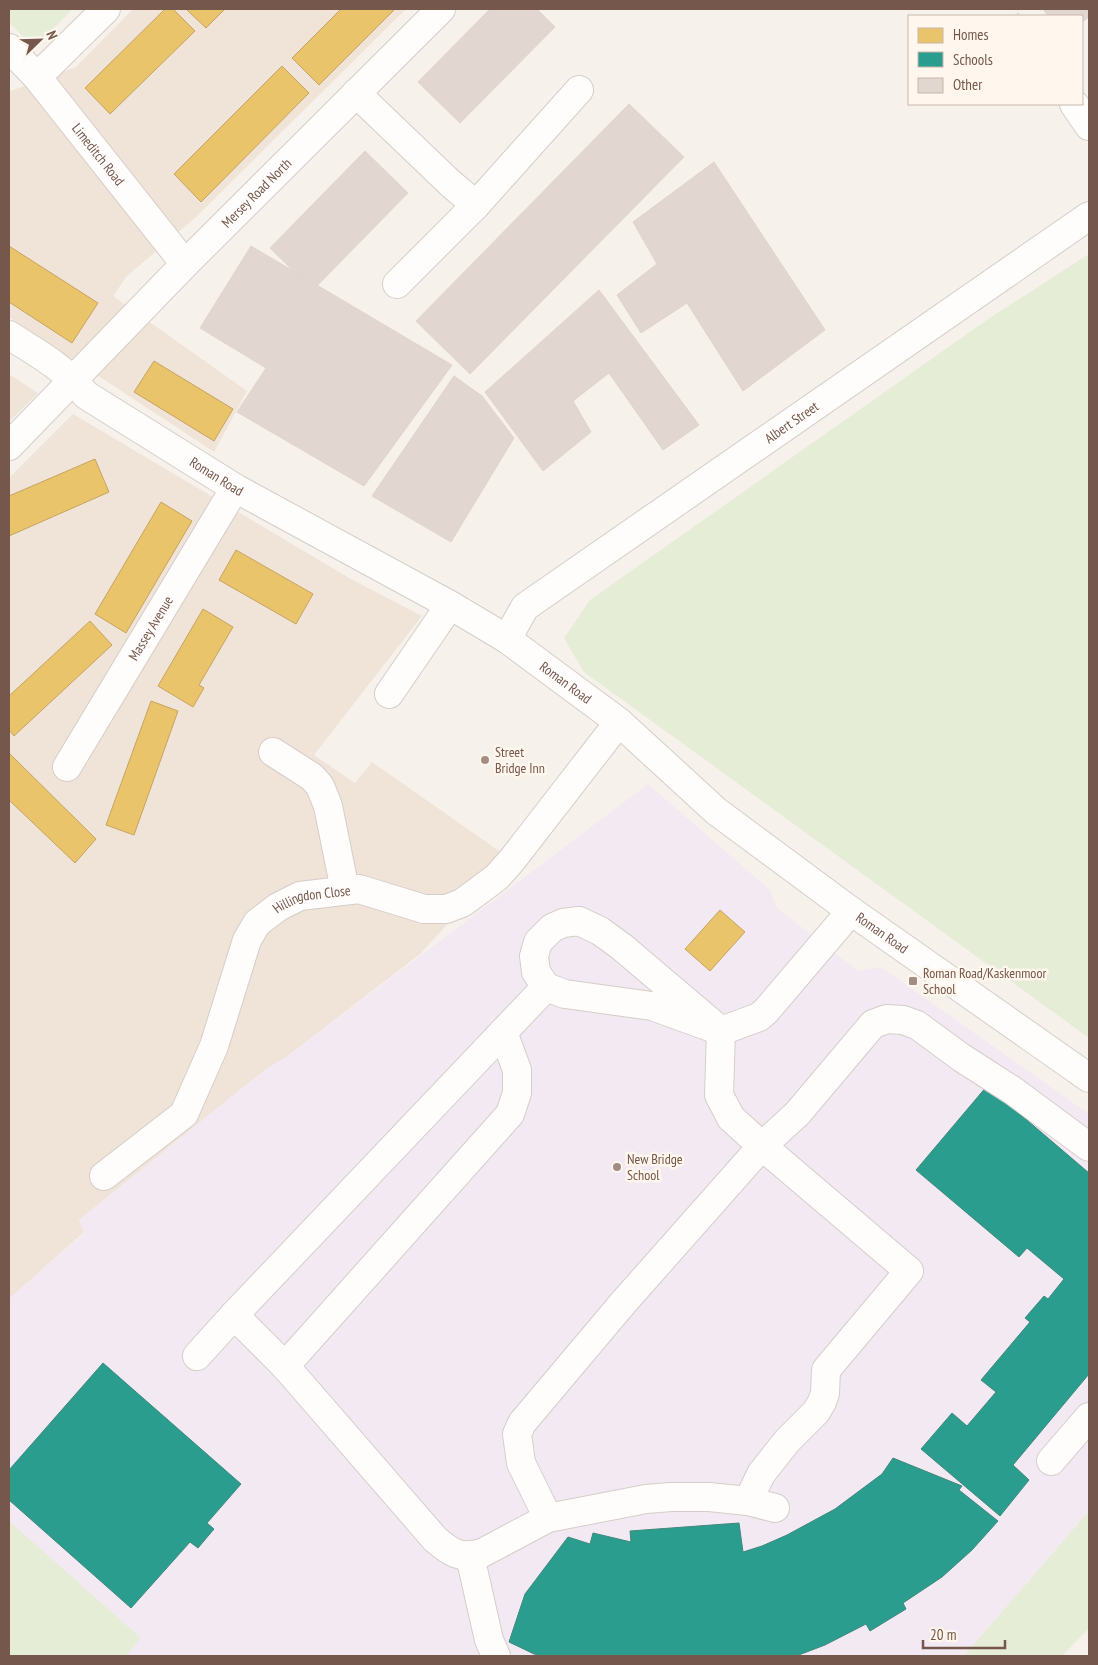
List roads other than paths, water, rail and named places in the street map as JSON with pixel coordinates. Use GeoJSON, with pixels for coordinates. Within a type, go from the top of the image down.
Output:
{"type":"FeatureCollection","features":[{"type":"Feature","properties":{"kind":"street"},"geometry":{"type":"LineString","coordinates":[[37,77],[106,9]]}},
{"type":"Feature","properties":{"kind":"street","name":"Mersey Road North"},"geometry":{"type":"LineString","coordinates":[[9,446],[185,264],[441,9]]}},
{"type":"Feature","properties":{"kind":"street","name":"Limeditch Road"},"geometry":{"type":"LineString","coordinates":[[9,48],[37,77],[185,264]]}},
{"type":"Feature","properties":{"kind":"street"},"geometry":{"type":"LineString","coordinates":[[397,284],[476,205],[579,90]]}},
{"type":"Feature","properties":{"kind":"street"},"geometry":{"type":"LineString","coordinates":[[356,93],[450,183],[476,205]]}},
{"type":"Feature","properties":{"kind":"street"},"geometry":{"type":"LineString","coordinates":[[1075,105],[1089,126]]}},
{"type":"Feature","properties":{"kind":"street","name":"Albert Street"},"geometry":{"type":"LineString","coordinates":[[507,639],[525,607],[1089,216]]}},
{"type":"Feature","properties":{"kind":"street","name":"Roman Road"},"geometry":{"type":"LineString","coordinates":[[9,335],[60,368],[73,379],[86,395],[235,488],[450,605],[507,639],[619,722],[716,811],[851,911],[1089,1078]]}},
{"type":"Feature","properties":{"kind":"street","name":"Massey Avenue"},"geometry":{"type":"LineString","coordinates":[[68,767],[235,488]]}},
{"type":"Feature","properties":{"kind":"street"},"geometry":{"type":"LineString","coordinates":[[389,694],[450,605]]}},
{"type":"Feature","properties":{"kind":"street","name":"Hillingdon Close"},"geometry":{"type":"LineString","coordinates":[[104,1176],[184,1114],[214,1046],[247,940],[257,923],[278,907],[300,896],[345,890],[359,889],[424,909],[446,909],[462,902],[497,877],[512,860],[619,722]]}},
{"type":"Feature","properties":{"kind":"street"},"geometry":{"type":"LineString","coordinates":[[273,752],[312,777],[320,786],[328,806],[345,890]]}},
{"type":"Feature","properties":{"kind":"street"},"geometry":{"type":"LineString","coordinates":[[721,1031],[622,947],[600,931],[579,921],[563,923],[552,928],[538,942],[534,956],[536,972],[546,987],[565,994],[652,1006],[721,1031],[758,1017],[766,1010],[851,911]]}},
{"type":"Feature","properties":{"kind":"street"},"geometry":{"type":"LineString","coordinates":[[197,1356],[546,987]]}},
{"type":"Feature","properties":{"kind":"street"},"geometry":{"type":"LineString","coordinates":[[548,1518],[520,1463],[517,1434],[522,1424],[624,1303],[762,1146],[797,1114],[873,1024],[887,1019],[903,1020],[917,1025],[962,1058],[1012,1090],[1089,1147]]}},
{"type":"Feature","properties":{"kind":"street"},"geometry":{"type":"LineString","coordinates":[[721,1031],[719,1095],[731,1118],[909,1270],[826,1370],[822,1402],[816,1412],[787,1442],[761,1474],[748,1501]]}},
{"type":"Feature","properties":{"kind":"street"},"geometry":{"type":"LineString","coordinates":[[285,1366],[510,1114],[517,1093],[517,1070],[504,1032]]}},
{"type":"Feature","properties":{"kind":"street"},"geometry":{"type":"LineString","coordinates":[[234,1315],[285,1366],[435,1539],[447,1549],[459,1555],[470,1556],[482,1553],[548,1518],[620,1503],[671,1496],[710,1497],[748,1501],[774,1508]]}},
{"type":"Feature","properties":{"kind":"street"},"geometry":{"type":"LineString","coordinates":[[1051,1461],[1089,1417]]}},
{"type":"Feature","properties":{"kind":"street"},"geometry":{"type":"LineString","coordinates":[[470,1556],[489,1640],[496,1656]]}},
{"type":"Feature","properties":{"kind":"place","name":"Street Bridge Inn"},"geometry":{"type":"Point","coordinates":[485,760]}},
{"type":"Feature","properties":{"kind":"place","name":"Roman Road/Kaskenmoor School"},"geometry":{"type":"Point","coordinates":[913,981]}},
{"type":"Feature","properties":{"kind":"place","name":"New Bridge School"},"geometry":{"type":"Point","coordinates":[617,1167]}}]}
